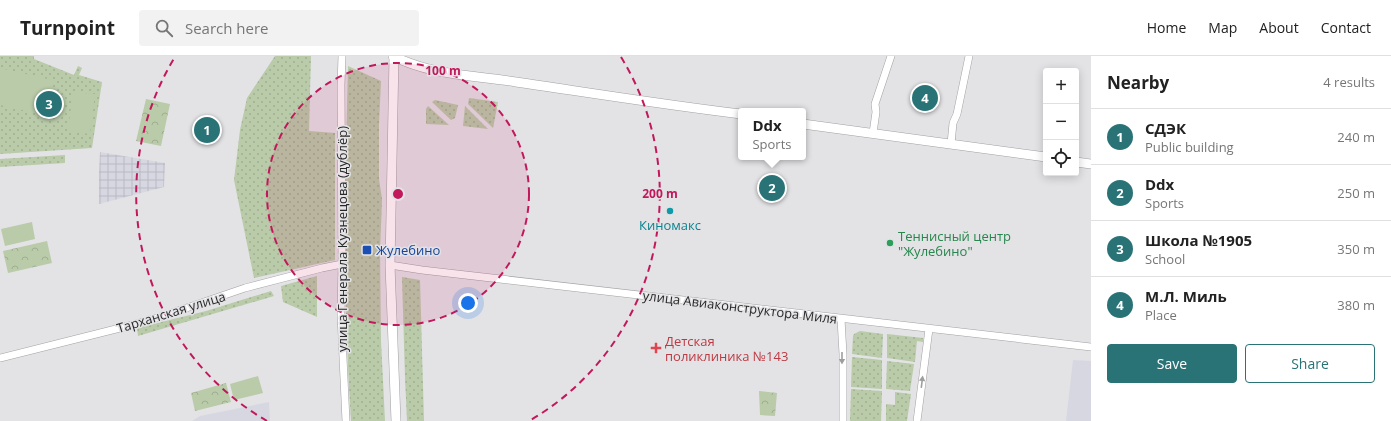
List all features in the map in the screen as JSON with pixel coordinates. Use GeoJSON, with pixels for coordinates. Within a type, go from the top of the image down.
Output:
{"type":"FeatureCollection","features":[{"type":"Feature","properties":{"kind":"street","name":"улица Генерала Кузнецова (дублёр)"},"geometry":{"type":"LineString","coordinates":[[342,56],[341,315],[346,421]]}},
{"type":"Feature","properties":{"kind":"street"},"geometry":{"type":"LineString","coordinates":[[396,421],[390,265],[393,56],[416,67],[467,77],[514,81],[738,114]]}},
{"type":"Feature","properties":{"kind":"street"},"geometry":{"type":"LineString","coordinates":[[873,133],[876,112],[875,104],[891,56]]}},
{"type":"Feature","properties":{"kind":"street"},"geometry":{"type":"LineString","coordinates":[[951,144],[953,123],[957,114],[969,56]]}},
{"type":"Feature","properties":{"kind":"street"},"geometry":{"type":"LineString","coordinates":[[806,124],[1043,157]]}},
{"type":"Feature","properties":{"kind":"street"},"geometry":{"type":"LineString","coordinates":[[1079,162],[1091,164]]}},
{"type":"Feature","properties":{"kind":"street","name":"Тарханская улица"},"geometry":{"type":"LineString","coordinates":[[0,358],[128,326],[160,317],[245,288],[342,264]]}},
{"type":"Feature","properties":{"kind":"street","name":"улица Авиаконструктора Миля"},"geometry":{"type":"LineString","coordinates":[[390,265],[430,271],[1091,347]]}},
{"type":"Feature","properties":{"kind":"street"},"geometry":{"type":"LineString","coordinates":[[841,319],[843,354],[843,421]]}},
{"type":"Feature","properties":{"kind":"street"},"geometry":{"type":"LineString","coordinates":[[917,421],[929,329]]}},
{"type":"Feature","properties":{"kind":"shaded area"},"geometry":{"type":"Polygon","coordinates":[[[100,152],[165,163],[164,187],[99,204],[100,152]]]}},
{"type":"Feature","properties":{"kind":"shaded area"},"geometry":{"type":"Polygon","coordinates":[[[1073,360],[1091,361],[1091,421],[1066,421],[1073,360]]]}},
{"type":"Feature","properties":{"kind":"shaded area"},"geometry":{"type":"Polygon","coordinates":[[[269,402],[270,421],[192,421],[200,416],[269,402]]]}},
{"type":"Feature","properties":{"kind":"green space"},"geometry":{"type":"Polygon","coordinates":[[[0,56],[34,56],[34,59],[74,75],[78,66],[82,68],[79,75],[102,82],[92,148],[0,154],[0,56]]]}},
{"type":"Feature","properties":{"kind":"green space"},"geometry":{"type":"Polygon","coordinates":[[[275,56],[311,56],[309,131],[335,133],[335,260],[254,278],[234,180],[240,130],[247,98],[275,56]]]}},
{"type":"Feature","properties":{"kind":"green space"},"geometry":{"type":"Polygon","coordinates":[[[348,66],[381,81],[379,179],[382,199],[380,251],[381,341],[385,421],[351,421],[348,377],[346,288],[348,66]]]}},
{"type":"Feature","properties":{"kind":"green space"},"geometry":{"type":"Polygon","coordinates":[[[0,68],[52,80],[44,115],[0,105],[0,68]]]}},
{"type":"Feature","properties":{"kind":"green space"},"geometry":{"type":"Polygon","coordinates":[[[73,92],[95,94],[90,134],[68,131],[73,92]]]}},
{"type":"Feature","properties":{"kind":"green space"},"geometry":{"type":"Polygon","coordinates":[[[469,98],[498,102],[493,128],[468,104],[469,98]]]}},
{"type":"Feature","properties":{"kind":"green space"},"geometry":{"type":"Polygon","coordinates":[[[146,99],[170,104],[161,146],[136,141],[146,99]]]}},
{"type":"Feature","properties":{"kind":"green space"},"geometry":{"type":"Polygon","coordinates":[[[435,100],[458,105],[455,118],[451,120],[432,102],[435,100]]]}},
{"type":"Feature","properties":{"kind":"green space"},"geometry":{"type":"Polygon","coordinates":[[[428,106],[449,125],[426,124],[426,109],[428,106]]]}},
{"type":"Feature","properties":{"kind":"green space"},"geometry":{"type":"Polygon","coordinates":[[[465,106],[488,129],[463,126],[465,106]]]}},
{"type":"Feature","properties":{"kind":"green space"},"geometry":{"type":"Polygon","coordinates":[[[65,155],[65,163],[0,167],[0,159],[65,155]]]}},
{"type":"Feature","properties":{"kind":"green space"},"geometry":{"type":"Polygon","coordinates":[[[32,222],[35,239],[5,246],[1,229],[32,222]]]}},
{"type":"Feature","properties":{"kind":"green space"},"geometry":{"type":"Polygon","coordinates":[[[47,241],[52,263],[8,273],[3,251],[47,241]]]}},
{"type":"Feature","properties":{"kind":"green space"},"geometry":{"type":"Polygon","coordinates":[[[317,276],[317,317],[283,302],[281,286],[317,276]]]}},
{"type":"Feature","properties":{"kind":"green space"},"geometry":{"type":"Polygon","coordinates":[[[402,277],[420,280],[424,421],[407,421],[402,277]]]}},
{"type":"Feature","properties":{"kind":"green space"},"geometry":{"type":"Polygon","coordinates":[[[271,291],[274,296],[138,336],[137,328],[206,311],[271,291]]]}},
{"type":"Feature","properties":{"kind":"green space"},"geometry":{"type":"Polygon","coordinates":[[[860,331],[883,334],[882,358],[852,354],[853,336],[860,331]]]}},
{"type":"Feature","properties":{"kind":"green space"},"geometry":{"type":"Polygon","coordinates":[[[887,334],[923,338],[923,342],[917,341],[915,362],[887,358],[887,334]]]}},
{"type":"Feature","properties":{"kind":"green space"},"geometry":{"type":"Polygon","coordinates":[[[852,357],[882,360],[882,389],[851,387],[852,357]]]}},
{"type":"Feature","properties":{"kind":"green space"},"geometry":{"type":"Polygon","coordinates":[[[887,361],[914,364],[910,391],[886,389],[887,361]]]}},
{"type":"Feature","properties":{"kind":"green space"},"geometry":{"type":"Polygon","coordinates":[[[258,376],[263,393],[234,400],[230,384],[258,376]]]}},
{"type":"Feature","properties":{"kind":"green space"},"geometry":{"type":"Polygon","coordinates":[[[226,383],[231,402],[195,411],[191,393],[226,383]]]}},
{"type":"Feature","properties":{"kind":"green space"},"geometry":{"type":"Polygon","coordinates":[[[851,389],[882,391],[881,421],[850,421],[851,389]]]}},
{"type":"Feature","properties":{"kind":"green space"},"geometry":{"type":"Polygon","coordinates":[[[759,391],[777,393],[775,416],[760,415],[759,391]]]}},
{"type":"Feature","properties":{"kind":"green space"},"geometry":{"type":"Polygon","coordinates":[[[895,392],[911,394],[907,421],[886,421],[886,404],[895,405],[895,392]]]}},
{"type":"Feature","properties":{"kind":"place","name":"М.Л. Миль"},"geometry":{"type":"Point","coordinates":[925,98]}},
{"type":"Feature","properties":{"kind":"place","name":"Школа №1905"},"geometry":{"type":"Point","coordinates":[49,104]}},
{"type":"Feature","properties":{"kind":"place","name":"СДЭК"},"geometry":{"type":"Point","coordinates":[207,130]}},
{"type":"Feature","properties":{"kind":"place","name":"Ddx"},"geometry":{"type":"Point","coordinates":[772,188]}},
{"type":"Feature","properties":{"kind":"place","name":"Киномакс"},"geometry":{"type":"Point","coordinates":[670,211]}},
{"type":"Feature","properties":{"kind":"place","name":"Теннисный центр \"Жулебино\""},"geometry":{"type":"Point","coordinates":[890,243]}},
{"type":"Feature","properties":{"kind":"place","name":"Жулебино"},"geometry":{"type":"Point","coordinates":[367,250]}},
{"type":"Feature","properties":{"kind":"place","name":"Детская поликлиника №143"},"geometry":{"type":"Point","coordinates":[656,348]}}]}
